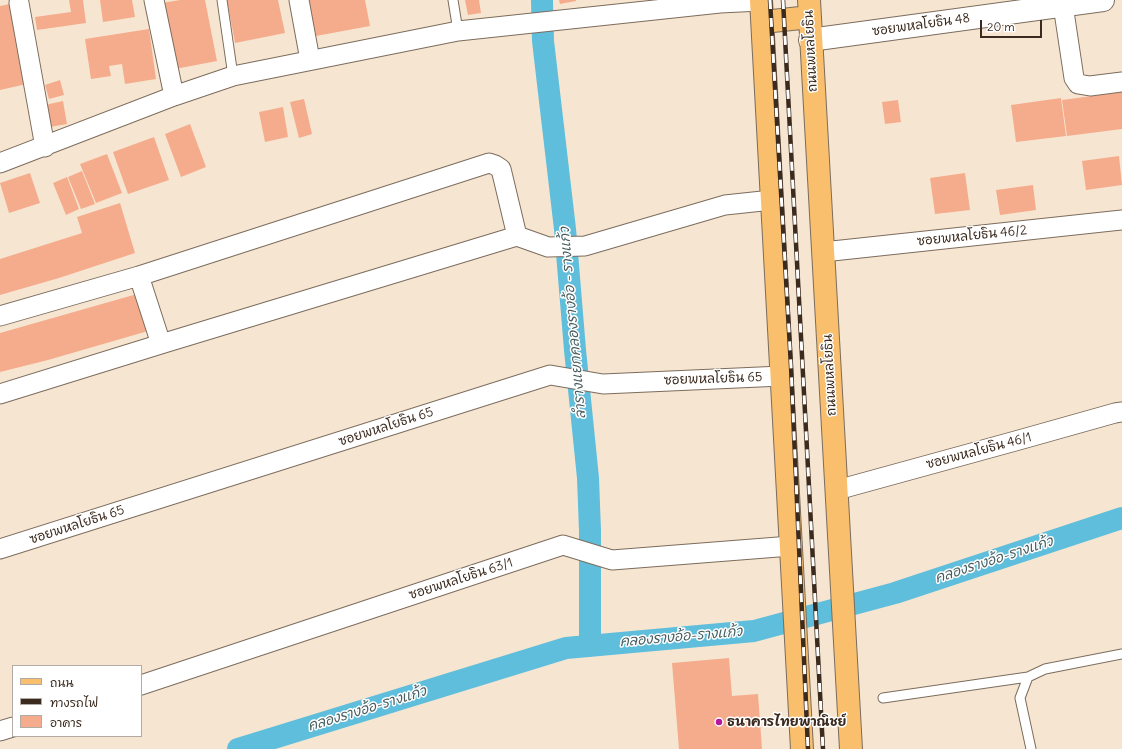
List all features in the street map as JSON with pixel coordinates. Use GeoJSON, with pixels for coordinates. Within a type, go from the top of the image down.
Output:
{"type":"FeatureCollection","features":[{"type":"Feature","properties":{"kind":"main road"},"geometry":{"type":"LineString","coordinates":[[761,0],[802,749]]}},
{"type":"Feature","properties":{"kind":"main road"},"geometry":{"type":"LineString","coordinates":[[762,22],[809,9]]}},
{"type":"Feature","properties":{"kind":"main road","name":"ถนนพหลโยธิน"},"geometry":{"type":"LineString","coordinates":[[809,9],[851,749]]}},
{"type":"Feature","properties":{"kind":"street"},"geometry":{"type":"LineString","coordinates":[[154,0],[174,96]]}},
{"type":"Feature","properties":{"kind":"street"},"geometry":{"type":"LineString","coordinates":[[299,0],[310,60]]}},
{"type":"Feature","properties":{"kind":"street"},"geometry":{"type":"LineString","coordinates":[[0,164],[174,96],[234,76],[458,31],[761,0]]}},
{"type":"Feature","properties":{"kind":"street","name":"ซอยพหลโยธิน 48"},"geometry":{"type":"LineString","coordinates":[[810,40],[1103,0]]}},
{"type":"Feature","properties":{"kind":"street"},"geometry":{"type":"LineString","coordinates":[[19,2],[45,147]]}},
{"type":"Feature","properties":{"kind":"street"},"geometry":{"type":"LineString","coordinates":[[1063,5],[1074,78],[1078,84],[1090,86],[1122,82]]}},
{"type":"Feature","properties":{"kind":"street"},"geometry":{"type":"LineString","coordinates":[[0,316],[139,276],[489,164],[495,165],[501,169],[517,236]]}},
{"type":"Feature","properties":{"kind":"street"},"geometry":{"type":"LineString","coordinates":[[0,394],[517,236],[548,248],[585,246],[725,205],[772,200]]}},
{"type":"Feature","properties":{"kind":"street","name":"ซอยพหลโยธิน 46/2"},"geometry":{"type":"LineString","coordinates":[[823,252],[1122,220]]}},
{"type":"Feature","properties":{"kind":"street"},"geometry":{"type":"LineString","coordinates":[[139,276],[162,344]]}},
{"type":"Feature","properties":{"kind":"street","name":"ซอยพหลโยธิน 65"},"geometry":{"type":"LineString","coordinates":[[0,549],[550,376],[603,384],[782,376]]}},
{"type":"Feature","properties":{"kind":"street","name":"ซอยพหลโยธิน 46/1"},"geometry":{"type":"LineString","coordinates":[[837,490],[1122,412]]}},
{"type":"Feature","properties":{"kind":"street","name":"ซอยพหลโยธิน 63/1"},"geometry":{"type":"LineString","coordinates":[[142,685],[563,545],[612,560],[791,546]]}},
{"type":"Feature","properties":{"kind":"street"},"geometry":{"type":"LineString","coordinates":[[0,731],[12,727]]}},
{"type":"Feature","properties":{"kind":"lane"},"geometry":{"type":"LineString","coordinates":[[222,0],[234,76]]}},
{"type":"Feature","properties":{"kind":"lane"},"geometry":{"type":"LineString","coordinates":[[453,0],[458,31]]}},
{"type":"Feature","properties":{"kind":"lane"},"geometry":{"type":"LineString","coordinates":[[883,698],[1028,677],[1045,669],[1122,654]]}},
{"type":"Feature","properties":{"kind":"lane"},"geometry":{"type":"LineString","coordinates":[[1028,677],[1020,698],[1030,749]]}},
{"type":"Feature","properties":{"kind":"building"},"geometry":{"type":"Polygon","coordinates":[[[69,0],[83,0],[86,23],[37,30],[35,17],[71,12],[69,0]]]}},
{"type":"Feature","properties":{"kind":"building"},"geometry":{"type":"Polygon","coordinates":[[[100,0],[132,0],[135,17],[103,22],[100,0]]]}},
{"type":"Feature","properties":{"kind":"building"},"geometry":{"type":"Polygon","coordinates":[[[180,0],[205,0],[217,61],[175,69],[162,3],[180,0]]]}},
{"type":"Feature","properties":{"kind":"building"},"geometry":{"type":"Polygon","coordinates":[[[227,0],[278,0],[285,33],[235,43],[227,0]]]}},
{"type":"Feature","properties":{"kind":"building"},"geometry":{"type":"Polygon","coordinates":[[[309,0],[365,0],[370,26],[316,36],[309,0]]]}},
{"type":"Feature","properties":{"kind":"building"},"geometry":{"type":"Polygon","coordinates":[[[465,0],[479,0],[481,13],[468,15],[465,0]]]}},
{"type":"Feature","properties":{"kind":"building"},"geometry":{"type":"Polygon","coordinates":[[[559,0],[576,0],[576,1],[560,4],[559,0]]]}},
{"type":"Feature","properties":{"kind":"building"},"geometry":{"type":"Polygon","coordinates":[[[15,3],[31,83],[0,90],[0,6],[15,3]]]}},
{"type":"Feature","properties":{"kind":"building"},"geometry":{"type":"Polygon","coordinates":[[[149,29],[156,79],[125,84],[122,64],[109,66],[111,76],[91,79],[85,39],[149,29]]]}},
{"type":"Feature","properties":{"kind":"building"},"geometry":{"type":"Polygon","coordinates":[[[60,80],[64,95],[49,99],[45,85],[60,80]]]}},
{"type":"Feature","properties":{"kind":"building"},"geometry":{"type":"Polygon","coordinates":[[[1122,92],[1122,129],[1067,136],[1062,100],[1122,92]]]}},
{"type":"Feature","properties":{"kind":"building"},"geometry":{"type":"Polygon","coordinates":[[[1061,98],[1066,136],[1016,142],[1011,105],[1061,98]]]}},
{"type":"Feature","properties":{"kind":"building"},"geometry":{"type":"Polygon","coordinates":[[[304,99],[312,134],[299,138],[290,102],[304,99]]]}},
{"type":"Feature","properties":{"kind":"building"},"geometry":{"type":"Polygon","coordinates":[[[898,100],[901,122],[885,124],[882,102],[898,100]]]}},
{"type":"Feature","properties":{"kind":"building"},"geometry":{"type":"Polygon","coordinates":[[[63,101],[67,124],[50,127],[45,105],[63,101]]]}},
{"type":"Feature","properties":{"kind":"building"},"geometry":{"type":"Polygon","coordinates":[[[283,107],[288,137],[265,142],[259,112],[283,107]]]}},
{"type":"Feature","properties":{"kind":"building"},"geometry":{"type":"Polygon","coordinates":[[[190,124],[206,167],[181,177],[165,134],[190,124]]]}},
{"type":"Feature","properties":{"kind":"building"},"geometry":{"type":"Polygon","coordinates":[[[154,137],[169,180],[128,194],[113,152],[154,137]]]}},
{"type":"Feature","properties":{"kind":"building"},"geometry":{"type":"Polygon","coordinates":[[[107,154],[122,193],[96,203],[80,164],[107,154]]]}},
{"type":"Feature","properties":{"kind":"building"},"geometry":{"type":"Polygon","coordinates":[[[1119,156],[1122,185],[1086,190],[1082,161],[1119,156]]]}},
{"type":"Feature","properties":{"kind":"building"},"geometry":{"type":"Polygon","coordinates":[[[82,171],[95,204],[81,209],[68,177],[82,171]]]}},
{"type":"Feature","properties":{"kind":"building"},"geometry":{"type":"Polygon","coordinates":[[[30,173],[40,203],[9,213],[0,183],[30,173]]]}},
{"type":"Feature","properties":{"kind":"building"},"geometry":{"type":"Polygon","coordinates":[[[965,173],[970,210],[935,214],[930,178],[965,173]]]}},
{"type":"Feature","properties":{"kind":"building"},"geometry":{"type":"Polygon","coordinates":[[[67,177],[79,209],[66,215],[53,183],[67,177]]]}},
{"type":"Feature","properties":{"kind":"building"},"geometry":{"type":"Polygon","coordinates":[[[1033,185],[1036,210],[1000,215],[996,190],[1033,185]]]}},
{"type":"Feature","properties":{"kind":"building"},"geometry":{"type":"Polygon","coordinates":[[[120,203],[135,253],[59,278],[0,295],[0,259],[82,233],[77,217],[120,203]]]}},
{"type":"Feature","properties":{"kind":"building"},"geometry":{"type":"Polygon","coordinates":[[[144,292],[155,329],[48,360],[0,372],[0,333],[144,292]]]}},
{"type":"Feature","properties":{"kind":"building","name":"ธนาคารไทยพาณิชย์"},"geometry":{"type":"Polygon","coordinates":[[[729,658],[732,696],[758,694],[762,749],[679,749],[672,663],[729,658]]]}},
{"type":"Feature","properties":{"kind":"waterway","name":"ลำรางแยกคลองรางอ้อ - รางแก้ว"},"geometry":{"type":"LineString","coordinates":[[542,0],[543,41],[565,229],[588,478],[590,531],[590,646]]}},
{"type":"Feature","properties":{"kind":"waterway","name":"คลองรางอ้อ-รางแก้ว"},"geometry":{"type":"LineString","coordinates":[[238,749],[566,648],[754,631],[895,593],[1122,518]]}},
{"type":"Feature","properties":{"kind":"railway"},"geometry":{"type":"LineString","coordinates":[[770,0],[791,366],[808,749]]}},
{"type":"Feature","properties":{"kind":"railway"},"geometry":{"type":"LineString","coordinates":[[783,0],[823,749]]}},
{"type":"Feature","properties":{"kind":"place","name":"ธนาคารไทยพาณิชย์"},"geometry":{"type":"Point","coordinates":[719,722]}}]}
